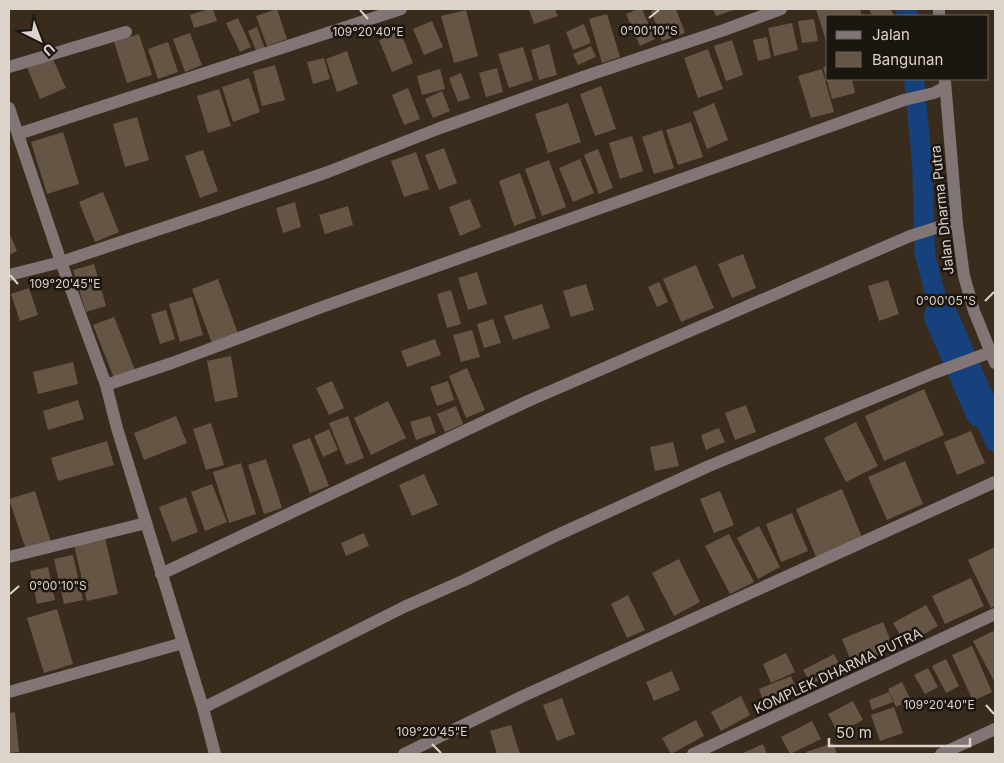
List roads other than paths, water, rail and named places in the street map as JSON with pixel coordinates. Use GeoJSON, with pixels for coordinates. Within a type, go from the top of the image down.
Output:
{"type":"FeatureCollection","features":[{"type":"Feature","properties":{"kind":"street"},"geometry":{"type":"LineString","coordinates":[[18,134],[401,9]]}},
{"type":"Feature","properties":{"kind":"street"},"geometry":{"type":"LineString","coordinates":[[9,275],[61,262],[328,172],[458,122],[781,9]]}},
{"type":"Feature","properties":{"kind":"street"},"geometry":{"type":"LineString","coordinates":[[9,67],[126,32]]}},
{"type":"Feature","properties":{"kind":"street"},"geometry":{"type":"LineString","coordinates":[[106,385],[941,86]]}},
{"type":"Feature","properties":{"kind":"street","name":"Jalan Dharma Putra"},"geometry":{"type":"LineString","coordinates":[[941,86],[952,224],[964,276],[989,358]]}},
{"type":"Feature","properties":{"kind":"street"},"geometry":{"type":"LineString","coordinates":[[9,108],[61,262],[106,385],[182,644],[203,708],[215,754]]}},
{"type":"Feature","properties":{"kind":"street"},"geometry":{"type":"LineString","coordinates":[[161,574],[528,402],[910,236],[952,224]]}},
{"type":"Feature","properties":{"kind":"street"},"geometry":{"type":"LineString","coordinates":[[203,708],[404,608],[709,466],[934,373],[989,358]]}},
{"type":"Feature","properties":{"kind":"street"},"geometry":{"type":"LineString","coordinates":[[404,754],[520,697],[995,483]]}},
{"type":"Feature","properties":{"kind":"street"},"geometry":{"type":"LineString","coordinates":[[9,557],[146,523]]}},
{"type":"Feature","properties":{"kind":"street","name":"KOMPLEK DHARMA PUTRA"},"geometry":{"type":"LineString","coordinates":[[693,754],[995,614]]}},
{"type":"Feature","properties":{"kind":"street"},"geometry":{"type":"LineString","coordinates":[[9,692],[182,644]]}},
{"type":"Feature","properties":{"kind":"street"},"geometry":{"type":"LineString","coordinates":[[941,754],[995,728]]}},
{"type":"Feature","properties":{"kind":"waterway"},"geometry":{"type":"LineString","coordinates":[[906,9],[908,15]]}},
{"type":"Feature","properties":{"kind":"waterway"},"geometry":{"type":"LineString","coordinates":[[914,80],[922,162],[924,251],[941,316]]}},
{"type":"Feature","properties":{"kind":"waterway"},"geometry":{"type":"LineString","coordinates":[[941,316],[982,411]]}},
{"type":"Feature","properties":{"kind":"waterway"},"geometry":{"type":"LineString","coordinates":[[982,411],[995,442]]}}]}
